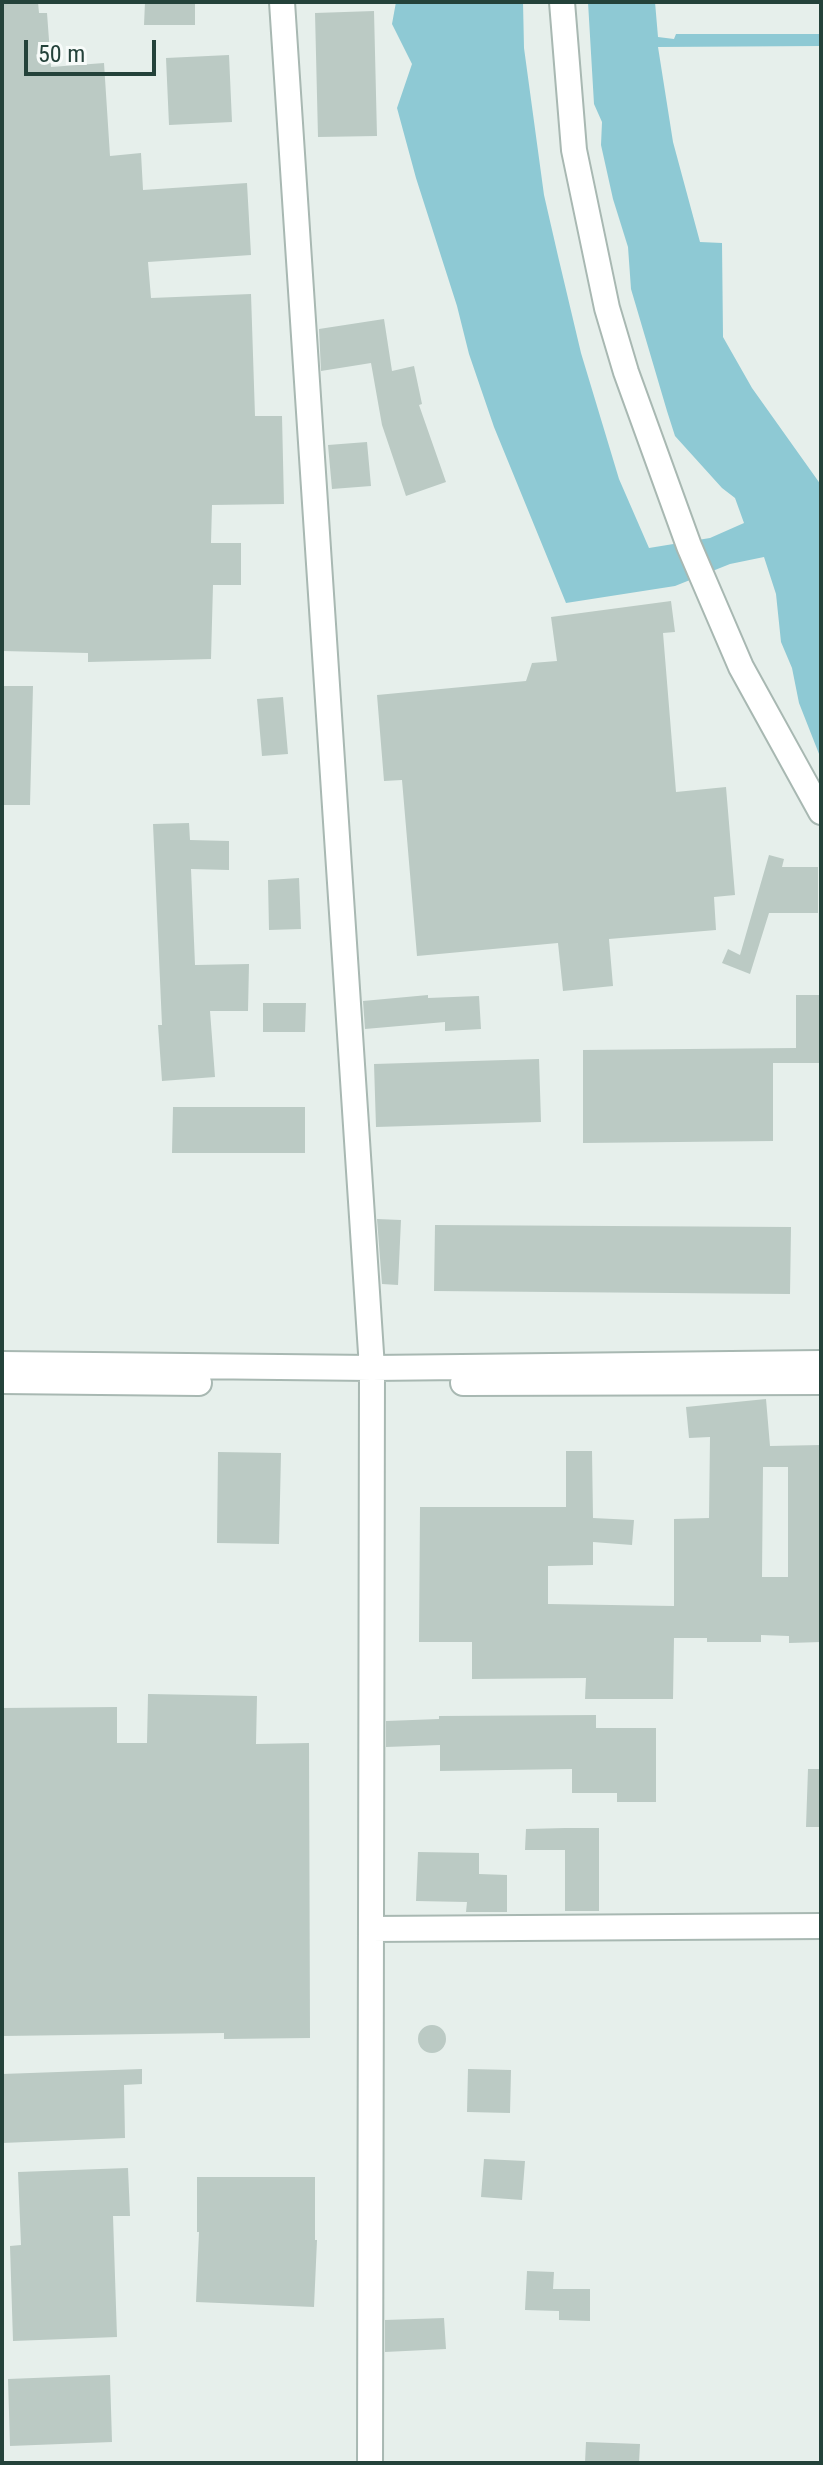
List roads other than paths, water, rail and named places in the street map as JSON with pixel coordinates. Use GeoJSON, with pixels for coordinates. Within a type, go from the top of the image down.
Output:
{"type":"FeatureCollection","features":[{"type":"Feature","properties":{"kind":"street"},"geometry":{"type":"LineString","coordinates":[[282,2],[372,1376],[370,2463]]}},
{"type":"Feature","properties":{"kind":"street"},"geometry":{"type":"LineString","coordinates":[[562,2],[574,150],[607,308],[626,372],[689,546],[741,667],[821,812]]}},
{"type":"Feature","properties":{"kind":"street"},"geometry":{"type":"LineString","coordinates":[[2,1381],[372,1376],[821,1363]]}},
{"type":"Feature","properties":{"kind":"street"},"geometry":{"type":"LineString","coordinates":[[2,1364],[372,1376],[821,1382]]}},
{"type":"Feature","properties":{"kind":"street"},"geometry":{"type":"LineString","coordinates":[[371,1929],[821,1926]]}},
{"type":"Feature","properties":{"kind":"water"},"geometry":{"type":"Polygon","coordinates":[[[396,2],[523,2],[524,48],[544,195],[558,256],[581,353],[619,479],[649,548],[710,538],[744,523],[735,498],[675,436],[667,411],[631,289],[628,247],[601,145],[602,122],[594,104],[588,2],[655,2],[658,37],[674,39],[676,34],[821,34],[821,46],[658,47],[673,142],[700,242],[722,243],[723,337],[752,388],[821,485],[821,759],[799,703],[792,668],[781,642],[776,594],[764,557],[730,564],[675,586],[566,603],[494,427],[416,178],[397,108],[412,64],[392,24],[396,2]]]}}]}
